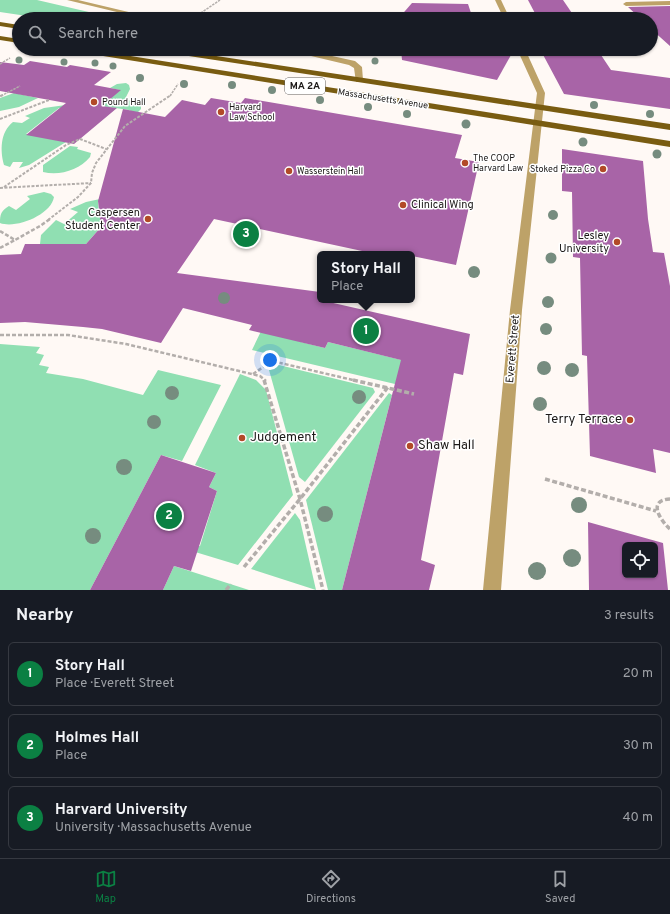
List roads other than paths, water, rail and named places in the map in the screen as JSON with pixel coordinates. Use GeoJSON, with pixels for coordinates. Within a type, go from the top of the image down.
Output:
{"type":"FeatureCollection","features":[{"type":"Feature","properties":{"kind":"main road"},"geometry":{"type":"LineString","coordinates":[[0,24],[12,26]]}},
{"type":"Feature","properties":{"kind":"main road"},"geometry":{"type":"LineString","coordinates":[[0,38],[12,40]]}},
{"type":"Feature","properties":{"kind":"main road","name":"Massachusetts Avenue"},"geometry":{"type":"LineString","coordinates":[[115,56],[670,144]]}},
{"type":"Feature","properties":{"kind":"main road","name":"Massachusetts Avenue"},"geometry":{"type":"LineString","coordinates":[[202,56],[670,128]]}},
{"type":"Feature","properties":{"kind":"street"},"geometry":{"type":"LineString","coordinates":[[70,0],[124,12]]}},
{"type":"Feature","properties":{"kind":"street"},"geometry":{"type":"LineString","coordinates":[[498,0],[504,12]]}},
{"type":"Feature","properties":{"kind":"street"},"geometry":{"type":"LineString","coordinates":[[626,4],[670,3]]}},
{"type":"Feature","properties":{"kind":"street","name":"Massachusetts Avenue"},"geometry":{"type":"LineString","coordinates":[[323,56],[352,62],[358,67],[359,80]]}},
{"type":"Feature","properties":{"kind":"street","name":"Everett Street"},"geometry":{"type":"LineString","coordinates":[[492,590],[516,310],[541,93],[524,56]]}},
{"type":"Feature","properties":{"kind":"place","name":"Pound Hall"},"geometry":{"type":"Point","coordinates":[94,102]}},
{"type":"Feature","properties":{"kind":"place","name":"Harvard Law School"},"geometry":{"type":"Point","coordinates":[221,112]}},
{"type":"Feature","properties":{"kind":"place","name":"The COOP Harvard Law"},"geometry":{"type":"Point","coordinates":[465,163]}},
{"type":"Feature","properties":{"kind":"place","name":"Stoked Pizza Co"},"geometry":{"type":"Point","coordinates":[603,169]}},
{"type":"Feature","properties":{"kind":"place","name":"Wasserstein Hall"},"geometry":{"type":"Point","coordinates":[289,171]}},
{"type":"Feature","properties":{"kind":"place","name":"Clinical Wing"},"geometry":{"type":"Point","coordinates":[403,205]}},
{"type":"Feature","properties":{"kind":"place","name":"Caspersen Student Center"},"geometry":{"type":"Point","coordinates":[148,219]}},
{"type":"Feature","properties":{"kind":"place","name":"Harvard University"},"geometry":{"type":"Point","coordinates":[246,234]}},
{"type":"Feature","properties":{"kind":"place","name":"Lesley University"},"geometry":{"type":"Point","coordinates":[617,242]}},
{"type":"Feature","properties":{"kind":"place","name":"Story Hall"},"geometry":{"type":"Point","coordinates":[366,331]}},
{"type":"Feature","properties":{"kind":"place","name":"Terry Terrace"},"geometry":{"type":"Point","coordinates":[630,420]}},
{"type":"Feature","properties":{"kind":"place","name":"Judgement"},"geometry":{"type":"Point","coordinates":[242,438]}},
{"type":"Feature","properties":{"kind":"place","name":"Shaw Hall"},"geometry":{"type":"Point","coordinates":[410,446]}},
{"type":"Feature","properties":{"kind":"place","name":"Holmes Hall"},"geometry":{"type":"Point","coordinates":[169,516]}}]}
